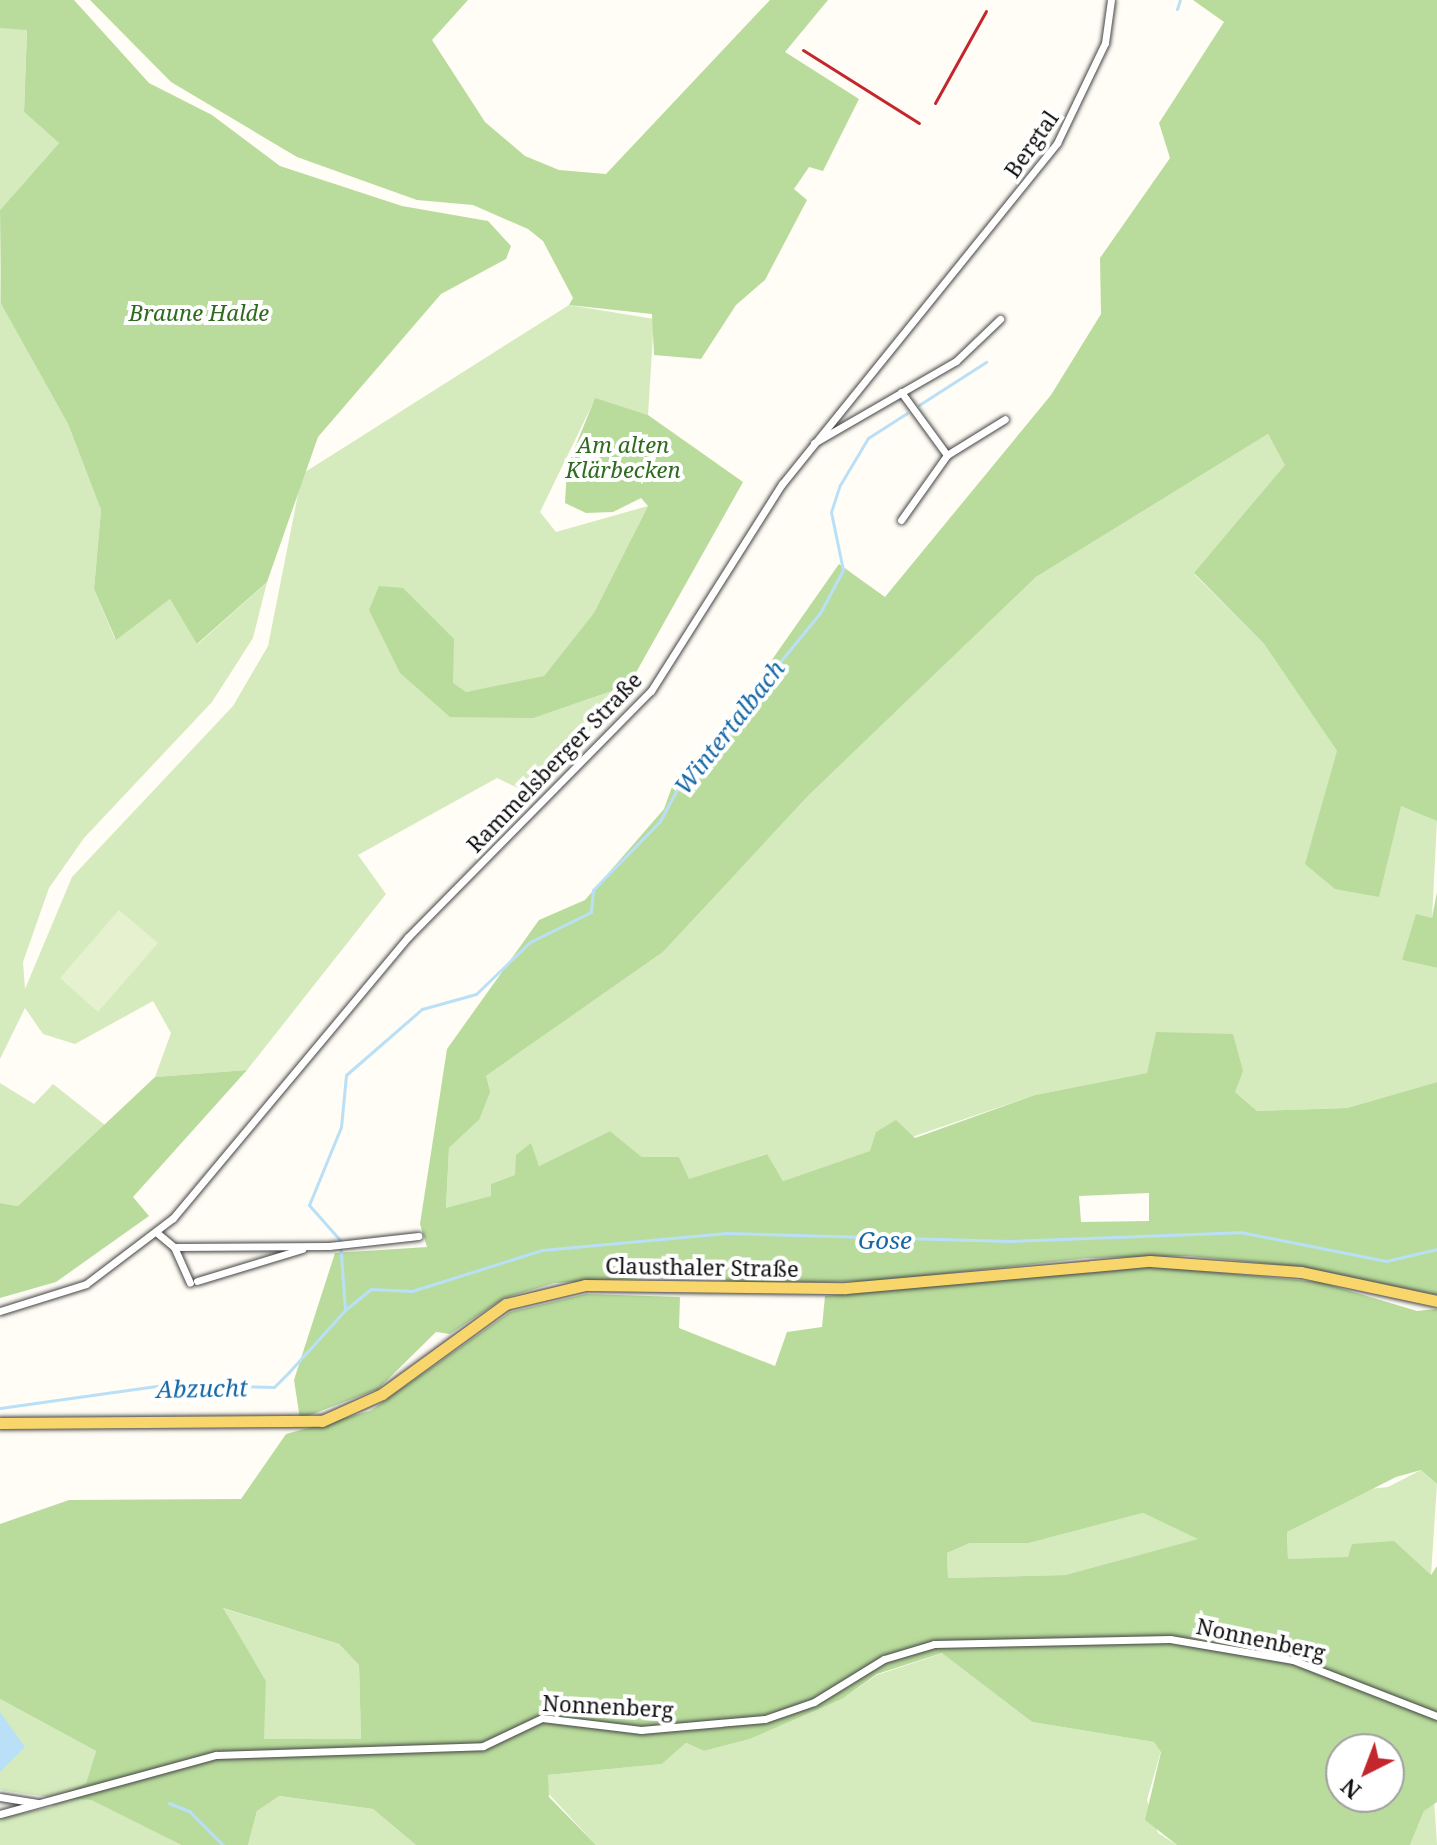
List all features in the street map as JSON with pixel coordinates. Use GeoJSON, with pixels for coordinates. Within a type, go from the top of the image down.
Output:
{"type":"FeatureCollection","features":[{"type":"Feature","properties":{"kind":"main road","name":"Clausthaler Straße"},"geometry":{"type":"LineString","coordinates":[[0,1423],[322,1421],[382,1394],[506,1304],[585,1285],[846,1288],[1163,1262],[1301,1272],[1437,1301]]}},
{"type":"Feature","properties":{"kind":"street","name":"Bergtal"},"geometry":{"type":"LineString","coordinates":[[941,288],[1057,143],[1105,43],[1111,0]]}},
{"type":"Feature","properties":{"kind":"street","name":"Rammelsberger Straße"},"geometry":{"type":"LineString","coordinates":[[0,1311],[86,1284],[156,1232],[419,925],[651,691],[812,444],[941,288]]}},
{"type":"Feature","properties":{"kind":"street"},"geometry":{"type":"LineString","coordinates":[[812,444],[956,361],[1000,319]]}},
{"type":"Feature","properties":{"kind":"street"},"geometry":{"type":"LineString","coordinates":[[901,392],[947,455]]}},
{"type":"Feature","properties":{"kind":"street"},"geometry":{"type":"LineString","coordinates":[[901,520],[947,455],[1005,419]]}},
{"type":"Feature","properties":{"kind":"street"},"geometry":{"type":"LineString","coordinates":[[156,1232],[174,1247],[194,1282],[311,1246]]}},
{"type":"Feature","properties":{"kind":"street"},"geometry":{"type":"LineString","coordinates":[[174,1247],[329,1246],[418,1236]]}},
{"type":"Feature","properties":{"kind":"street","name":"Nonnenberg"},"geometry":{"type":"LineString","coordinates":[[0,1797],[44,1804],[216,1755],[483,1746],[542,1718],[641,1730],[765,1719],[814,1702],[884,1659],[934,1644],[1170,1639],[1293,1660],[1437,1716]]}},
{"type":"Feature","properties":{"kind":"street"},"geometry":{"type":"LineString","coordinates":[[0,1814],[44,1804]]}},
{"type":"Feature","properties":{"kind":"green space","name":"Braune Halde"},"geometry":{"type":"Polygon","coordinates":[[[0,0],[74,0],[149,83],[212,115],[280,166],[402,206],[488,221],[511,246],[506,259],[441,294],[318,437],[267,582],[197,644],[170,599],[116,640],[94,589],[101,510],[68,424],[1,304],[0,210],[59,143],[24,112],[27,30],[0,28],[0,0]]]}},
{"type":"Feature","properties":{"kind":"green space"},"geometry":{"type":"Polygon","coordinates":[[[90,0],[468,0],[432,40],[485,122],[525,156],[559,170],[606,174],[770,0],[828,0],[785,52],[859,99],[823,171],[809,167],[794,189],[807,200],[765,280],[736,305],[701,359],[654,355],[652,314],[569,305],[573,298],[543,241],[528,229],[473,205],[417,200],[297,157],[171,82],[90,0]]]}},
{"type":"Feature","properties":{"kind":"green space"},"geometry":{"type":"Polygon","coordinates":[[[1193,0],[1437,0],[1437,821],[1401,806],[1379,897],[1335,889],[1305,864],[1337,751],[1264,644],[1194,573],[1285,465],[1268,434],[1036,577],[809,795],[663,952],[486,1076],[490,1092],[479,1120],[449,1148],[446,1208],[491,1196],[491,1184],[515,1175],[516,1155],[531,1143],[539,1166],[610,1131],[642,1157],[679,1157],[689,1179],[767,1154],[783,1181],[870,1151],[876,1132],[896,1120],[915,1138],[1035,1095],[1147,1073],[1156,1032],[1233,1034],[1243,1071],[1235,1092],[1257,1111],[1347,1108],[1437,1082],[1437,1295],[1302,1267],[1188,1256],[1087,1258],[880,1281],[748,1283],[682,1276],[555,1283],[504,1298],[450,1334],[436,1332],[378,1389],[300,1419],[294,1380],[335,1253],[427,1247],[420,1224],[447,1049],[539,920],[585,900],[664,809],[673,784],[734,714],[839,564],[885,597],[1051,395],[1101,314],[1100,258],[1170,158],[1159,123],[1224,22],[1193,0]],[[1149,1193],[1079,1196],[1081,1222],[1149,1221],[1149,1193]]]}},
{"type":"Feature","properties":{"kind":"green space"},"geometry":{"type":"Polygon","coordinates":[[[0,28],[27,29],[24,112],[59,143],[0,210],[0,28]]]}},
{"type":"Feature","properties":{"kind":"green space"},"geometry":{"type":"Polygon","coordinates":[[[0,259],[1,304],[68,424],[101,510],[94,589],[115,639],[170,599],[198,644],[267,582],[253,638],[212,702],[84,838],[49,888],[23,962],[25,989],[72,877],[233,706],[268,646],[302,474],[569,305],[654,319],[648,415],[595,399],[540,512],[556,532],[648,506],[594,614],[544,676],[526,683],[466,692],[400,673],[534,718],[629,685],[534,796],[497,778],[358,855],[386,894],[247,1070],[155,1077],[171,1033],[153,1001],[75,1044],[43,1034],[25,1008],[0,1059],[0,259]]]}},
{"type":"Feature","properties":{"kind":"green space","name":"Am alten Klärbecken"},"geometry":{"type":"Polygon","coordinates":[[[595,398],[648,415],[743,482],[629,685],[534,718],[450,717],[400,673],[369,610],[379,586],[403,588],[454,639],[453,683],[466,692],[544,676],[594,613],[648,506],[641,498],[613,512],[586,513],[565,503],[567,467],[595,398]]]}},
{"type":"Feature","properties":{"kind":"green space"},"geometry":{"type":"Polygon","coordinates":[[[1268,434],[1286,465],[1194,574],[1264,644],[1337,751],[1401,805],[1437,821],[1432,918],[1402,960],[1437,968],[1437,1082],[1347,1108],[1257,1111],[1235,1092],[1148,1073],[1035,1095],[783,1181],[766,1154],[688,1180],[679,1157],[642,1157],[610,1131],[539,1166],[530,1144],[515,1175],[492,1196],[446,1209],[449,1148],[479,1120],[486,1076],[663,952],[809,795],[1036,577],[1268,434]]]}},
{"type":"Feature","properties":{"kind":"green space"},"geometry":{"type":"Polygon","coordinates":[[[1437,892],[1437,968],[1402,960],[1416,914],[1432,918],[1437,892]]]}},
{"type":"Feature","properties":{"kind":"green space"},"geometry":{"type":"Polygon","coordinates":[[[119,910],[158,943],[98,1012],[60,978],[119,910]]]}},
{"type":"Feature","properties":{"kind":"green space"},"geometry":{"type":"Polygon","coordinates":[[[247,1070],[133,1197],[149,1216],[56,1282],[0,1298],[0,1203],[18,1206],[155,1077],[247,1070]]]}},
{"type":"Feature","properties":{"kind":"green space"},"geometry":{"type":"Polygon","coordinates":[[[0,1083],[34,1104],[53,1084],[105,1125],[18,1206],[0,1203],[0,1083]]]}},
{"type":"Feature","properties":{"kind":"green space"},"geometry":{"type":"Polygon","coordinates":[[[1146,1266],[1320,1282],[1417,1311],[1437,1309],[1437,1484],[1421,1470],[1396,1477],[1287,1532],[1288,1559],[1348,1557],[1352,1544],[1394,1541],[1431,1575],[1437,1566],[1437,1802],[1424,1811],[1410,1845],[1177,1845],[1145,1820],[1161,1752],[1154,1742],[1032,1722],[942,1653],[877,1674],[842,1699],[750,1739],[704,1751],[686,1743],[662,1764],[548,1775],[549,1797],[596,1845],[416,1845],[373,1809],[279,1796],[257,1811],[248,1845],[181,1845],[91,1800],[56,1798],[86,1783],[96,1751],[0,1699],[0,1524],[69,1500],[241,1499],[286,1434],[370,1411],[510,1312],[586,1294],[680,1297],[679,1328],[775,1366],[787,1332],[822,1327],[825,1296],[1146,1266]],[[1143,1513],[1029,1543],[970,1543],[947,1553],[948,1578],[1065,1575],[1198,1539],[1143,1513]],[[223,1608],[266,1681],[264,1739],[361,1739],[359,1665],[339,1644],[223,1608]]]}},
{"type":"Feature","properties":{"kind":"green space"},"geometry":{"type":"Polygon","coordinates":[[[1421,1470],[1437,1484],[1431,1575],[1405,1558],[1288,1559],[1287,1532],[1360,1490],[1388,1487],[1421,1470]]]}},
{"type":"Feature","properties":{"kind":"green space"},"geometry":{"type":"Polygon","coordinates":[[[1143,1513],[1199,1539],[1065,1575],[948,1578],[947,1553],[970,1543],[1029,1543],[1143,1513]]]}},
{"type":"Feature","properties":{"kind":"green space"},"geometry":{"type":"Polygon","coordinates":[[[222,1608],[339,1644],[359,1665],[361,1739],[263,1739],[266,1681],[222,1608]]]}},
{"type":"Feature","properties":{"kind":"green space"},"geometry":{"type":"Polygon","coordinates":[[[943,1653],[1032,1722],[1154,1742],[1161,1751],[1147,1800],[1158,1833],[1177,1845],[596,1845],[545,1790],[548,1775],[662,1764],[686,1743],[704,1751],[750,1739],[842,1699],[877,1675],[943,1653]]]}},
{"type":"Feature","properties":{"kind":"green space"},"geometry":{"type":"Polygon","coordinates":[[[0,1699],[96,1751],[86,1783],[58,1798],[91,1800],[181,1845],[0,1845],[0,1818],[52,1807],[56,1798],[0,1790],[0,1699]]]}},
{"type":"Feature","properties":{"kind":"green space"},"geometry":{"type":"Polygon","coordinates":[[[278,1796],[373,1809],[416,1845],[248,1845],[257,1811],[278,1796]]]}},
{"type":"Feature","properties":{"kind":"green space"},"geometry":{"type":"Polygon","coordinates":[[[1434,1799],[1437,1845],[1410,1845],[1424,1811],[1434,1799]]]}},
{"type":"Feature","properties":{"kind":"water"},"geometry":{"type":"Polygon","coordinates":[[[0,1712],[25,1747],[0,1772],[0,1712]]]}},
{"type":"Feature","properties":{"kind":"waterway","name":"Wintertalbach"},"geometry":{"type":"LineString","coordinates":[[1177,9],[1180,0]]}},
{"type":"Feature","properties":{"kind":"waterway","name":"Wintertalbach"},"geometry":{"type":"LineString","coordinates":[[919,405],[986,362]]}},
{"type":"Feature","properties":{"kind":"waterway","name":"Abzucht"},"geometry":{"type":"LineString","coordinates":[[0,1408],[170,1384],[274,1387],[289,1372],[345,1310],[340,1240],[309,1205],[341,1127],[346,1075],[422,1009],[476,994],[530,942],[591,912],[593,890],[660,821],[680,784],[820,613],[843,570],[831,512],[840,485],[868,438],[907,413]]}},
{"type":"Feature","properties":{"kind":"waterway","name":"Gose"},"geometry":{"type":"LineString","coordinates":[[345,1310],[371,1289],[412,1291],[542,1250],[726,1233],[1010,1241],[1240,1232],[1386,1261],[1437,1249]]}},
{"type":"Feature","properties":{"kind":"waterway"},"geometry":{"type":"LineString","coordinates":[[169,1803],[189,1811],[223,1845]]}},
{"type":"Feature","properties":{"kind":"railway"},"geometry":{"type":"LineString","coordinates":[[935,103],[986,11]]}},
{"type":"Feature","properties":{"kind":"railway"},"geometry":{"type":"LineString","coordinates":[[803,50],[919,123]]}}]}
